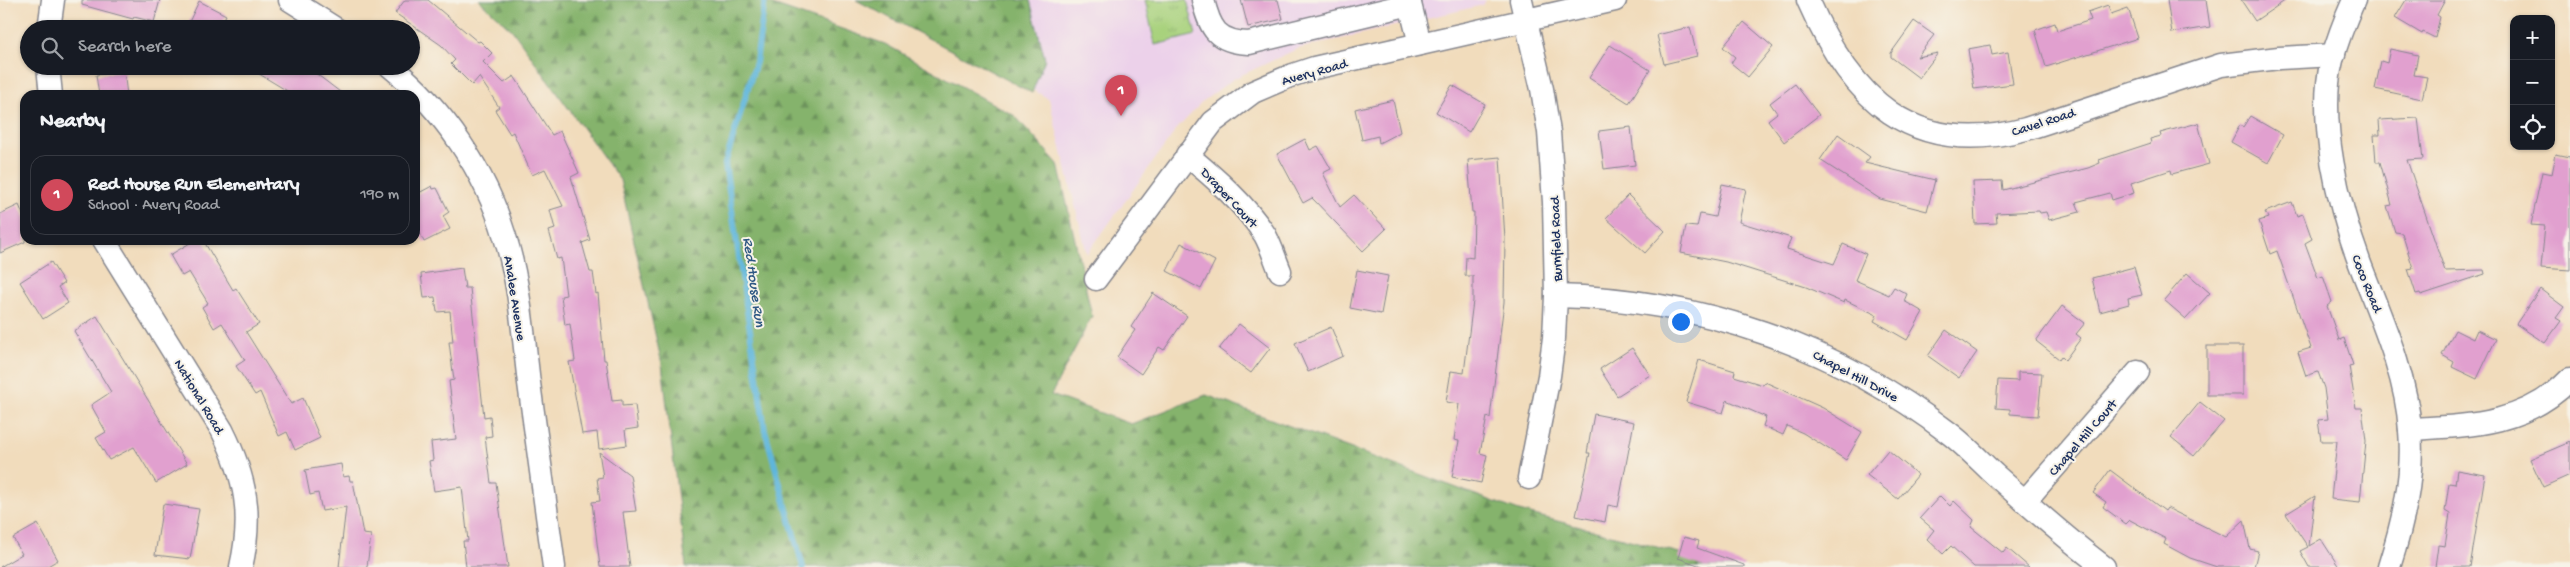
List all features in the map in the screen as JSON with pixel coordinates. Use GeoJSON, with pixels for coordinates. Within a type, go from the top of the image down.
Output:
{"type":"FeatureCollection","features":[{"type":"Feature","properties":{"kind":"street"},"geometry":{"type":"LineString","coordinates":[[50,20],[53,0]]}},
{"type":"Feature","properties":{"kind":"street"},"geometry":{"type":"LineString","coordinates":[[290,0],[322,20]]}},
{"type":"Feature","properties":{"kind":"street"},"geometry":{"type":"LineString","coordinates":[[1202,0],[1209,25],[1222,36],[1235,42],[1250,43],[1410,2],[1420,44]]}},
{"type":"Feature","properties":{"kind":"street","name":"Avery Road"},"geometry":{"type":"LineString","coordinates":[[1096,279],[1213,122],[1253,92],[1314,68],[1420,44],[1523,10],[1615,0]]}},
{"type":"Feature","properties":{"kind":"street","name":"Cavel Road"},"geometry":{"type":"LineString","coordinates":[[1808,0],[1836,56],[1871,99],[1909,124],[1961,135],[1986,135],[2018,131],[2221,65],[2279,58],[2334,55]]}},
{"type":"Feature","properties":{"kind":"street","name":"Coco Road"},"geometry":{"type":"LineString","coordinates":[[2354,0],[2334,55],[2329,86],[2328,125],[2340,200],[2361,266],[2382,317],[2403,388],[2410,430],[2405,511],[2389,567]]}},
{"type":"Feature","properties":{"kind":"street","name":"Burnfield Road"},"geometry":{"type":"LineString","coordinates":[[1523,10],[1542,89],[1549,132],[1554,202],[1556,296],[1554,338],[1549,376],[1529,478]]}},
{"type":"Feature","properties":{"kind":"street"},"geometry":{"type":"LineString","coordinates":[[49,75],[50,90]]}},
{"type":"Feature","properties":{"kind":"street","name":"Analee Avenue"},"geometry":{"type":"LineString","coordinates":[[400,75],[416,90]]}},
{"type":"Feature","properties":{"kind":"street","name":"Analee Avenue"},"geometry":{"type":"LineString","coordinates":[[420,94],[459,141],[489,193],[506,238],[517,292],[554,567]]}},
{"type":"Feature","properties":{"kind":"street","name":"Draper Court"},"geometry":{"type":"LineString","coordinates":[[1187,155],[1213,177],[1254,221],[1265,236],[1280,271]]}},
{"type":"Feature","properties":{"kind":"street","name":"National Road"},"geometry":{"type":"LineString","coordinates":[[107,245],[222,430],[232,450],[241,473],[247,502],[246,544],[241,567]]}},
{"type":"Feature","properties":{"kind":"street","name":"Chapel Hill Drive"},"geometry":{"type":"LineString","coordinates":[[1556,296],[1632,300],[1695,311],[1753,328],[1833,360],[1910,404],[1951,434],[2066,539],[2104,567]]}},
{"type":"Feature","properties":{"kind":"street","name":"Chapel Hill Court"},"geometry":{"type":"LineString","coordinates":[[2024,502],[2138,372]]}},
{"type":"Feature","properties":{"kind":"street"},"geometry":{"type":"LineString","coordinates":[[2410,430],[2489,423],[2526,410],[2570,379]]}},
{"type":"Feature","properties":{"kind":"shaded area"},"geometry":{"type":"Polygon","coordinates":[[[877,0],[1486,0],[1483,5],[1297,49],[1233,79],[1202,102],[1176,130],[1087,254],[1049,99],[877,0]]]}},
{"type":"Feature","properties":{"kind":"green space"},"geometry":{"type":"Polygon","coordinates":[[[479,0],[759,0],[885,44],[1015,116],[1058,164],[1092,316],[1051,395],[1131,424],[1206,395],[1519,511],[1733,567],[686,567],[662,364],[620,180],[512,30],[479,0]]]}},
{"type":"Feature","properties":{"kind":"green space"},"geometry":{"type":"Polygon","coordinates":[[[856,0],[1030,0],[1045,59],[1032,93],[856,0]]]}},
{"type":"Feature","properties":{"kind":"green space"},"geometry":{"type":"Polygon","coordinates":[[[1145,0],[1187,0],[1196,35],[1155,45],[1145,0]]]}},
{"type":"Feature","properties":{"kind":"building"},"geometry":{"type":"Polygon","coordinates":[[[82,0],[160,0],[155,20],[134,17],[133,19],[82,5],[82,0]]]}},
{"type":"Feature","properties":{"kind":"building"},"geometry":{"type":"Polygon","coordinates":[[[405,0],[428,0],[478,42],[480,41],[492,53],[483,62],[504,83],[514,76],[552,135],[560,131],[579,173],[571,177],[590,240],[582,243],[590,272],[593,272],[596,294],[598,293],[604,360],[606,360],[612,401],[622,400],[622,406],[635,405],[638,428],[625,430],[627,445],[599,449],[597,432],[582,434],[569,362],[575,361],[570,324],[565,325],[561,296],[566,295],[561,258],[557,259],[549,231],[555,229],[550,210],[563,206],[545,169],[532,175],[513,132],[510,134],[495,110],[499,107],[479,77],[472,85],[451,64],[455,60],[441,45],[420,30],[420,20],[405,20],[395,13],[405,0]]]}},
{"type":"Feature","properties":{"kind":"building"},"geometry":{"type":"Polygon","coordinates":[[[1241,0],[1278,0],[1283,19],[1248,27],[1241,0]]]}},
{"type":"Feature","properties":{"kind":"building"},"geometry":{"type":"Polygon","coordinates":[[[2167,0],[2206,0],[2210,27],[2172,33],[2167,0]]]}},
{"type":"Feature","properties":{"kind":"building"},"geometry":{"type":"Polygon","coordinates":[[[2241,0],[2286,0],[2255,21],[2241,0]]]}},
{"type":"Feature","properties":{"kind":"building"},"geometry":{"type":"Polygon","coordinates":[[[2406,0],[2445,0],[2437,15],[2440,17],[2435,38],[2423,32],[2422,34],[2395,18],[2406,0]]]}},
{"type":"Feature","properties":{"kind":"building"},"geometry":{"type":"Polygon","coordinates":[[[199,1],[226,15],[224,20],[190,20],[199,1]]]}},
{"type":"Feature","properties":{"kind":"building"},"geometry":{"type":"Polygon","coordinates":[[[2108,5],[2111,14],[2128,8],[2138,38],[2046,67],[2035,30],[2055,23],[2057,31],[2091,20],[2088,12],[2108,5]]]}},
{"type":"Feature","properties":{"kind":"building"},"geometry":{"type":"Polygon","coordinates":[[[1914,21],[1934,35],[1917,57],[1938,53],[1919,78],[1891,57],[1891,53],[1914,21]]]}},
{"type":"Feature","properties":{"kind":"building"},"geometry":{"type":"Polygon","coordinates":[[[1744,22],[1773,47],[1748,77],[1731,63],[1735,57],[1723,47],[1744,22]]]}},
{"type":"Feature","properties":{"kind":"building"},"geometry":{"type":"Polygon","coordinates":[[[1690,27],[1697,56],[1664,64],[1657,35],[1690,27]]]}},
{"type":"Feature","properties":{"kind":"building"},"geometry":{"type":"Polygon","coordinates":[[[1610,45],[1650,70],[1629,103],[1589,78],[1610,45]]]}},
{"type":"Feature","properties":{"kind":"building"},"geometry":{"type":"Polygon","coordinates":[[[1990,45],[1992,55],[2008,52],[2013,84],[1974,89],[1968,49],[1990,45]]]}},
{"type":"Feature","properties":{"kind":"building"},"geometry":{"type":"Polygon","coordinates":[[[2390,49],[2418,55],[2414,75],[2427,77],[2422,99],[2375,89],[2381,61],[2387,63],[2390,49]]]}},
{"type":"Feature","properties":{"kind":"building"},"geometry":{"type":"Polygon","coordinates":[[[96,75],[124,75],[126,90],[98,90],[96,75]]]}},
{"type":"Feature","properties":{"kind":"building"},"geometry":{"type":"Polygon","coordinates":[[[261,75],[318,75],[337,90],[286,90],[261,75]]]}},
{"type":"Feature","properties":{"kind":"building"},"geometry":{"type":"Polygon","coordinates":[[[1795,84],[1819,115],[1784,142],[1768,120],[1777,113],[1770,103],[1795,84]]]}},
{"type":"Feature","properties":{"kind":"building"},"geometry":{"type":"Polygon","coordinates":[[[1452,85],[1485,104],[1469,132],[1436,112],[1452,85]]]}},
{"type":"Feature","properties":{"kind":"building"},"geometry":{"type":"Polygon","coordinates":[[[1393,100],[1400,132],[1379,143],[1378,136],[1362,140],[1355,109],[1393,100]]]}},
{"type":"Feature","properties":{"kind":"building"},"geometry":{"type":"Polygon","coordinates":[[[2250,116],[2283,135],[2268,163],[2231,142],[2240,125],[2243,127],[2250,116]]]}},
{"type":"Feature","properties":{"kind":"building"},"geometry":{"type":"Polygon","coordinates":[[[2418,118],[2423,159],[2407,160],[2445,271],[2484,270],[2485,274],[2421,295],[2420,293],[2416,294],[2408,269],[2413,268],[2402,233],[2395,232],[2387,206],[2392,205],[2380,162],[2376,162],[2374,135],[2380,135],[2379,120],[2418,118]]]}},
{"type":"Feature","properties":{"kind":"building"},"geometry":{"type":"Polygon","coordinates":[[[2198,123],[2209,164],[2172,174],[2171,170],[2131,183],[2134,193],[2112,200],[2110,193],[2076,202],[2080,212],[2049,220],[2046,212],[2040,213],[2039,211],[1996,213],[1997,223],[1975,224],[1973,182],[2002,181],[2003,190],[2088,168],[2100,163],[2099,160],[2151,143],[2150,139],[2161,136],[2160,133],[2198,123]]]}},
{"type":"Feature","properties":{"kind":"building"},"geometry":{"type":"Polygon","coordinates":[[[1631,127],[1635,165],[1604,169],[1599,131],[1631,127]]]}},
{"type":"Feature","properties":{"kind":"building"},"geometry":{"type":"Polygon","coordinates":[[[1838,134],[1870,157],[1865,163],[1935,180],[1927,211],[1880,199],[1820,160],[1838,134]]]}},
{"type":"Feature","properties":{"kind":"building"},"geometry":{"type":"Polygon","coordinates":[[[1305,139],[1310,150],[1318,146],[1331,169],[1323,173],[1340,207],[1354,195],[1386,229],[1363,251],[1312,198],[1303,203],[1277,154],[1305,139]]]}},
{"type":"Feature","properties":{"kind":"building"},"geometry":{"type":"Polygon","coordinates":[[[2556,154],[2570,157],[2570,270],[2541,268],[2545,226],[2531,225],[2542,172],[2552,174],[2556,154]]]}},
{"type":"Feature","properties":{"kind":"building"},"geometry":{"type":"Polygon","coordinates":[[[1500,157],[1505,240],[1504,302],[1490,418],[1487,417],[1480,453],[1487,455],[1481,483],[1452,477],[1459,441],[1454,440],[1459,404],[1446,402],[1451,371],[1464,373],[1473,301],[1473,276],[1465,276],[1466,257],[1473,258],[1474,212],[1472,212],[1468,160],[1500,157]]]}},
{"type":"Feature","properties":{"kind":"building"},"geometry":{"type":"Polygon","coordinates":[[[1722,184],[1746,189],[1739,222],[1791,238],[1787,249],[1834,264],[1843,244],[1866,254],[1855,280],[1889,295],[1894,287],[1907,294],[1904,301],[1923,312],[1907,340],[1874,321],[1877,315],[1845,300],[1844,303],[1806,287],[1726,262],[1681,253],[1686,226],[1697,227],[1700,214],[1715,217],[1722,184]]]}},
{"type":"Feature","properties":{"kind":"building"},"geometry":{"type":"Polygon","coordinates":[[[432,186],[433,189],[437,188],[449,212],[443,216],[450,229],[424,242],[420,234],[420,192],[432,186]]]}},
{"type":"Feature","properties":{"kind":"building"},"geometry":{"type":"Polygon","coordinates":[[[1628,195],[1665,231],[1645,253],[1606,218],[1628,195]]]}},
{"type":"Feature","properties":{"kind":"building"},"geometry":{"type":"Polygon","coordinates":[[[2292,202],[2297,216],[2303,214],[2312,239],[2305,243],[2318,278],[2323,276],[2332,302],[2327,306],[2339,340],[2344,338],[2353,365],[2349,366],[2356,408],[2362,408],[2366,441],[2360,502],[2331,499],[2337,441],[2321,441],[2318,420],[2328,419],[2324,388],[2318,372],[2306,376],[2298,352],[2311,348],[2277,251],[2270,254],[2259,221],[2268,218],[2265,212],[2292,202]]]}},
{"type":"Feature","properties":{"kind":"building"},"geometry":{"type":"Polygon","coordinates":[[[19,205],[20,207],[20,244],[0,253],[0,214],[19,205]]]}},
{"type":"Feature","properties":{"kind":"building"},"geometry":{"type":"Polygon","coordinates":[[[1181,243],[1215,261],[1201,289],[1167,271],[1181,243]]]}},
{"type":"Feature","properties":{"kind":"building"},"geometry":{"type":"Polygon","coordinates":[[[187,245],[206,245],[233,290],[236,288],[259,324],[246,332],[291,404],[303,398],[320,438],[295,450],[287,432],[279,436],[260,392],[255,395],[236,366],[245,360],[222,323],[214,328],[202,307],[208,303],[189,272],[182,276],[170,255],[187,245]]]}},
{"type":"Feature","properties":{"kind":"building"},"geometry":{"type":"Polygon","coordinates":[[[51,262],[64,283],[58,287],[68,303],[43,319],[20,282],[51,262]]]}},
{"type":"Feature","properties":{"kind":"building"},"geometry":{"type":"Polygon","coordinates":[[[2134,267],[2142,295],[2128,298],[2129,304],[2100,312],[2092,278],[2134,267]]]}},
{"type":"Feature","properties":{"kind":"building"},"geometry":{"type":"Polygon","coordinates":[[[462,268],[465,288],[470,288],[484,417],[490,416],[492,436],[485,437],[491,483],[496,483],[508,567],[466,567],[463,541],[468,541],[462,487],[434,491],[429,461],[433,460],[431,442],[456,439],[449,381],[454,380],[449,342],[453,342],[450,311],[437,312],[435,297],[424,298],[421,274],[462,268]]]}},
{"type":"Feature","properties":{"kind":"building"},"geometry":{"type":"Polygon","coordinates":[[[1357,270],[1388,276],[1381,314],[1350,308],[1357,270]]]}},
{"type":"Feature","properties":{"kind":"building"},"geometry":{"type":"Polygon","coordinates":[[[2187,273],[2210,293],[2186,319],[2164,300],[2187,273]]]}},
{"type":"Feature","properties":{"kind":"building"},"geometry":{"type":"Polygon","coordinates":[[[2540,289],[2564,307],[2556,318],[2561,321],[2545,343],[2516,324],[2540,289]]]}},
{"type":"Feature","properties":{"kind":"building"},"geometry":{"type":"Polygon","coordinates":[[[1153,293],[1187,316],[1164,350],[1159,347],[1141,374],[1117,357],[1135,330],[1131,327],[1153,293]]]}},
{"type":"Feature","properties":{"kind":"building"},"geometry":{"type":"Polygon","coordinates":[[[2062,306],[2085,323],[2076,334],[2081,338],[2065,360],[2061,356],[2059,359],[2036,341],[2062,306]]]}},
{"type":"Feature","properties":{"kind":"building"},"geometry":{"type":"Polygon","coordinates":[[[97,316],[187,464],[156,483],[134,447],[109,460],[96,438],[106,432],[91,405],[111,392],[74,331],[97,316]]]}},
{"type":"Feature","properties":{"kind":"building"},"geometry":{"type":"Polygon","coordinates":[[[1239,324],[1270,348],[1251,373],[1219,349],[1239,324]]]}},
{"type":"Feature","properties":{"kind":"building"},"geometry":{"type":"Polygon","coordinates":[[[1331,327],[1343,356],[1308,372],[1295,343],[1331,327]]]}},
{"type":"Feature","properties":{"kind":"building"},"geometry":{"type":"Polygon","coordinates":[[[1946,330],[1977,352],[1959,378],[1928,356],[1946,330]]]}},
{"type":"Feature","properties":{"kind":"building"},"geometry":{"type":"Polygon","coordinates":[[[2455,330],[2473,339],[2477,330],[2496,339],[2477,379],[2452,367],[2454,362],[2442,355],[2455,330]]]}},
{"type":"Feature","properties":{"kind":"building"},"geometry":{"type":"Polygon","coordinates":[[[2207,346],[2243,346],[2243,395],[2207,395],[2207,346]]]}},
{"type":"Feature","properties":{"kind":"building"},"geometry":{"type":"Polygon","coordinates":[[[1632,348],[1650,375],[1617,396],[1600,369],[1632,348]]]}},
{"type":"Feature","properties":{"kind":"building"},"geometry":{"type":"Polygon","coordinates":[[[1699,360],[1735,371],[1734,376],[1763,385],[1765,382],[1823,408],[1862,432],[1846,460],[1803,433],[1787,426],[1783,435],[1763,426],[1766,417],[1727,400],[1723,413],[1686,402],[1699,360]]]}},
{"type":"Feature","properties":{"kind":"building"},"geometry":{"type":"Polygon","coordinates":[[[2018,372],[2042,373],[2038,416],[2010,414],[2010,409],[1996,408],[1998,380],[2018,381],[2018,372]]]}},
{"type":"Feature","properties":{"kind":"building"},"geometry":{"type":"Polygon","coordinates":[[[2200,402],[2224,421],[2194,456],[2171,437],[2200,402]]]}},
{"type":"Feature","properties":{"kind":"building"},"geometry":{"type":"Polygon","coordinates":[[[1594,414],[1634,422],[1618,507],[1608,505],[1605,522],[1576,516],[1590,453],[1587,453],[1594,414]]]}},
{"type":"Feature","properties":{"kind":"building"},"geometry":{"type":"Polygon","coordinates":[[[2570,442],[2570,475],[2543,487],[2530,459],[2570,442]]]}},
{"type":"Feature","properties":{"kind":"building"},"geometry":{"type":"Polygon","coordinates":[[[1888,450],[1918,475],[1898,499],[1867,475],[1888,450]]]}},
{"type":"Feature","properties":{"kind":"building"},"geometry":{"type":"Polygon","coordinates":[[[599,452],[630,475],[636,511],[623,512],[630,567],[600,567],[592,502],[600,501],[597,478],[603,477],[599,452]]]}},
{"type":"Feature","properties":{"kind":"building"},"geometry":{"type":"Polygon","coordinates":[[[341,464],[343,477],[349,476],[350,481],[353,481],[363,534],[371,535],[367,567],[339,567],[346,507],[322,511],[318,493],[310,495],[305,470],[341,464]]]}},
{"type":"Feature","properties":{"kind":"building"},"geometry":{"type":"Polygon","coordinates":[[[2110,470],[2165,511],[2167,508],[2226,537],[2244,520],[2250,549],[2258,551],[2254,567],[2217,567],[2190,558],[2164,544],[2166,539],[2130,520],[2126,524],[2103,507],[2106,502],[2093,493],[2110,470]]]}},
{"type":"Feature","properties":{"kind":"building"},"geometry":{"type":"Polygon","coordinates":[[[2457,470],[2485,475],[2470,567],[2435,567],[2438,545],[2445,546],[2450,514],[2445,511],[2449,483],[2455,484],[2457,470]]]}},
{"type":"Feature","properties":{"kind":"building"},"geometry":{"type":"Polygon","coordinates":[[[1940,496],[1950,506],[1954,501],[1974,520],[1971,527],[2003,553],[2007,548],[2029,567],[1974,567],[1951,546],[1943,554],[1927,539],[1934,530],[1920,518],[1940,496]]]}},
{"type":"Feature","properties":{"kind":"building"},"geometry":{"type":"Polygon","coordinates":[[[2315,496],[2309,546],[2321,539],[2339,567],[2309,567],[2300,551],[2308,547],[2286,514],[2315,496]]]}},
{"type":"Feature","properties":{"kind":"building"},"geometry":{"type":"Polygon","coordinates":[[[163,504],[199,509],[190,559],[155,555],[163,504]]]}},
{"type":"Feature","properties":{"kind":"building"},"geometry":{"type":"Polygon","coordinates":[[[38,524],[58,560],[46,567],[0,567],[22,554],[13,538],[38,524]]]}},
{"type":"Feature","properties":{"kind":"building"},"geometry":{"type":"Polygon","coordinates":[[[1684,537],[1699,541],[1697,548],[1744,565],[1744,567],[1704,567],[1678,558],[1684,537]]]}},
{"type":"Feature","properties":{"kind":"waterway","name":"Red House Run"},"geometry":{"type":"LineString","coordinates":[[765,0],[756,62],[725,164],[765,430],[803,567]]}},
{"type":"Feature","properties":{"kind":"place","name":"Red House Run Elementary"},"geometry":{"type":"Point","coordinates":[1121,116]}}]}
